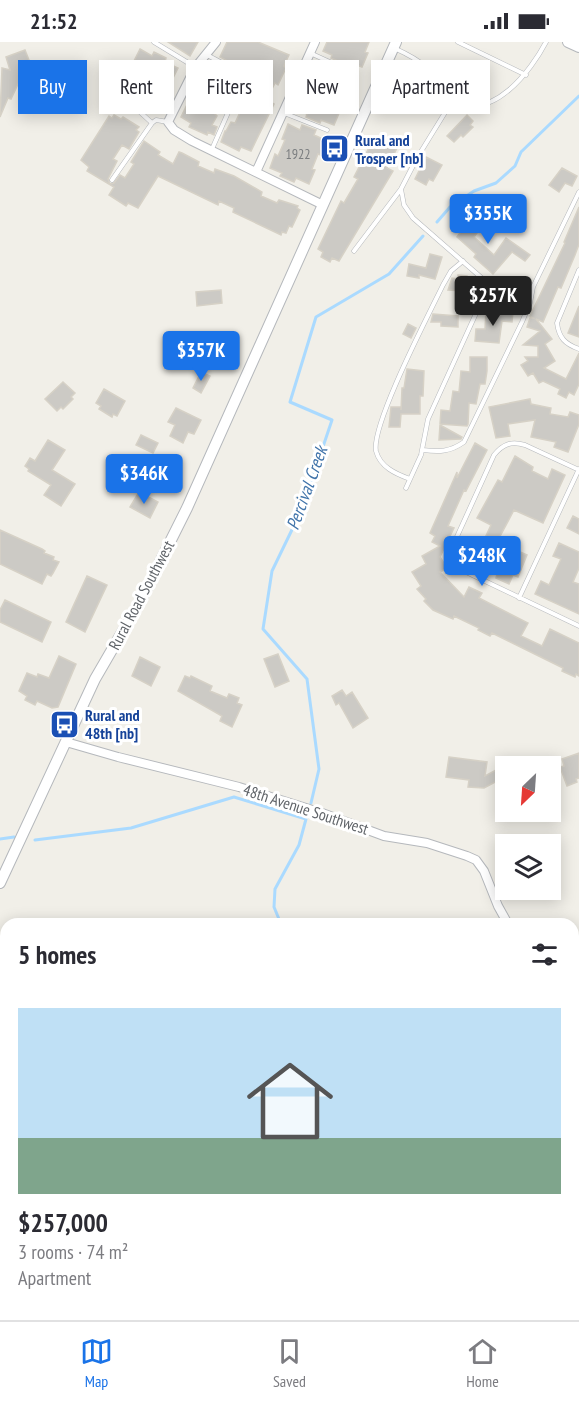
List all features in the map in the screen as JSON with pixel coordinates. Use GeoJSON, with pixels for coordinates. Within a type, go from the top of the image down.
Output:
{"type":"FeatureCollection","features":[{"type":"Feature","properties":{"kind":"street"},"geometry":{"type":"LineString","coordinates":[[202,60],[216,42]]}},
{"type":"Feature","properties":{"kind":"street"},"geometry":{"type":"LineString","coordinates":[[256,172],[315,42]]}},
{"type":"Feature","properties":{"kind":"street"},"geometry":{"type":"LineString","coordinates":[[568,42],[579,47]]}},
{"type":"Feature","properties":{"kind":"street","name":"Rural Road Southwest"},"geometry":{"type":"LineString","coordinates":[[0,883],[95,679],[142,598],[182,518],[394,45]]}},
{"type":"Feature","properties":{"kind":"street"},"geometry":{"type":"LineString","coordinates":[[186,86],[168,122],[174,130],[323,205]]}},
{"type":"Feature","properties":{"kind":"street","name":"48th Avenue Southwest"},"geometry":{"type":"LineString","coordinates":[[66,742],[118,758],[239,787],[322,813],[384,836],[427,843],[467,856],[476,860],[484,871],[505,918]]}},
{"type":"Feature","properties":{"kind":"lane"},"geometry":{"type":"LineString","coordinates":[[154,42],[186,62]]}},
{"type":"Feature","properties":{"kind":"lane"},"geometry":{"type":"LineString","coordinates":[[458,42],[526,75]]}},
{"type":"Feature","properties":{"kind":"lane"},"geometry":{"type":"LineString","coordinates":[[490,100],[501,96],[526,75],[546,42]]}},
{"type":"Feature","properties":{"kind":"lane"},"geometry":{"type":"LineString","coordinates":[[394,45],[417,60]]}},
{"type":"Feature","properties":{"kind":"lane"},"geometry":{"type":"LineString","coordinates":[[310,53],[325,60]]}},
{"type":"Feature","properties":{"kind":"lane"},"geometry":{"type":"LineString","coordinates":[[206,55],[241,73],[242,81],[211,150]]}},
{"type":"Feature","properties":{"kind":"lane"},"geometry":{"type":"LineString","coordinates":[[283,112],[327,130]]}},
{"type":"Feature","properties":{"kind":"lane"},"geometry":{"type":"LineString","coordinates":[[142,114],[152,123]]}},
{"type":"Feature","properties":{"kind":"lane"},"geometry":{"type":"LineString","coordinates":[[354,251],[402,189],[417,158],[444,114]]}},
{"type":"Feature","properties":{"kind":"lane"},"geometry":{"type":"LineString","coordinates":[[112,180],[152,123],[156,120],[168,122]]}},
{"type":"Feature","properties":{"kind":"lane"},"geometry":{"type":"LineString","coordinates":[[402,189],[404,205],[413,218],[484,280],[495,286],[516,289],[533,286]]}},
{"type":"Feature","properties":{"kind":"lane"},"geometry":{"type":"LineString","coordinates":[[423,450],[445,452],[464,442],[522,322],[530,303],[533,286],[579,192]]}},
{"type":"Feature","properties":{"kind":"lane"},"geometry":{"type":"LineString","coordinates":[[410,479],[395,473],[379,459],[376,437],[391,395],[443,285],[451,271],[463,261]]}},
{"type":"Feature","properties":{"kind":"lane"},"geometry":{"type":"LineString","coordinates":[[579,270],[556,323],[562,340],[579,349]]}},
{"type":"Feature","properties":{"kind":"lane"},"geometry":{"type":"LineString","coordinates":[[406,488],[423,450],[428,419],[478,309],[495,286]]}},
{"type":"Feature","properties":{"kind":"lane"},"geometry":{"type":"LineString","coordinates":[[519,598],[579,469],[516,443],[500,448],[494,456],[455,541],[454,558],[458,566],[466,572],[519,598],[579,626]]}},
{"type":"Feature","properties":{"kind":"building"},"geometry":{"type":"Polygon","coordinates":[[[168,42],[198,42],[190,56],[168,42]]]}},
{"type":"Feature","properties":{"kind":"building"},"geometry":{"type":"Polygon","coordinates":[[[227,42],[258,42],[289,55],[285,60],[285,70],[278,85],[275,83],[273,87],[273,60],[226,60],[220,57],[227,42]]]}},
{"type":"Feature","properties":{"kind":"building"},"geometry":{"type":"Polygon","coordinates":[[[327,42],[369,42],[365,52],[368,53],[362,67],[359,66],[359,60],[336,60],[331,58],[332,55],[323,51],[327,42]]]}},
{"type":"Feature","properties":{"kind":"building"},"geometry":{"type":"Polygon","coordinates":[[[140,49],[152,56],[154,52],[166,58],[166,60],[134,60],[140,49]]]}},
{"type":"Feature","properties":{"kind":"building"},"geometry":{"type":"Polygon","coordinates":[[[25,50],[29,60],[18,60],[18,84],[11,99],[8,98],[0,117],[2,68],[10,70],[6,57],[25,50]]]}},
{"type":"Feature","properties":{"kind":"building"},"geometry":{"type":"Polygon","coordinates":[[[186,107],[186,114],[215,114],[217,116],[212,125],[217,127],[214,135],[208,132],[207,135],[189,127],[191,123],[181,117],[186,107]]]}},
{"type":"Feature","properties":{"kind":"building"},"geometry":{"type":"Polygon","coordinates":[[[239,114],[269,114],[251,151],[241,147],[239,151],[221,142],[231,122],[235,123],[239,114]]]}},
{"type":"Feature","properties":{"kind":"building"},"geometry":{"type":"Polygon","coordinates":[[[307,114],[339,114],[334,125],[321,120],[320,123],[306,117],[307,114]]]}},
{"type":"Feature","properties":{"kind":"building"},"geometry":{"type":"Polygon","coordinates":[[[114,115],[121,119],[123,117],[139,127],[136,130],[139,132],[129,149],[122,145],[113,159],[117,161],[108,179],[110,184],[114,183],[120,175],[125,178],[134,164],[131,162],[144,141],[160,152],[158,155],[173,164],[179,152],[182,153],[199,162],[198,166],[214,173],[215,169],[234,176],[262,192],[261,196],[277,203],[279,200],[298,206],[300,210],[292,227],[289,226],[286,233],[282,232],[281,235],[233,212],[234,208],[219,201],[218,205],[158,176],[138,208],[128,203],[126,206],[109,195],[114,187],[87,171],[89,167],[81,160],[109,116],[112,118],[114,115]]]}},
{"type":"Feature","properties":{"kind":"building"},"geometry":{"type":"Polygon","coordinates":[[[467,115],[473,121],[470,125],[473,127],[454,142],[447,136],[467,115]]]}},
{"type":"Feature","properties":{"kind":"building"},"geometry":{"type":"Polygon","coordinates":[[[288,124],[300,130],[302,125],[316,130],[314,135],[327,141],[321,155],[318,154],[309,184],[296,178],[294,182],[280,176],[282,173],[270,168],[275,154],[278,156],[285,140],[282,139],[288,124]]]}},
{"type":"Feature","properties":{"kind":"building"},"geometry":{"type":"Polygon","coordinates":[[[374,138],[397,148],[387,168],[393,171],[339,261],[332,258],[330,262],[321,257],[323,252],[318,249],[341,201],[344,203],[358,179],[354,177],[374,138]]]}},
{"type":"Feature","properties":{"kind":"building"},"geometry":{"type":"Polygon","coordinates":[[[426,157],[442,165],[433,181],[429,179],[426,185],[415,179],[426,157]]]}},
{"type":"Feature","properties":{"kind":"building"},"geometry":{"type":"Polygon","coordinates":[[[562,168],[577,176],[572,186],[565,183],[559,192],[549,185],[562,168]]]}},
{"type":"Feature","properties":{"kind":"building"},"geometry":{"type":"Polygon","coordinates":[[[579,207],[579,244],[575,255],[543,322],[536,319],[552,339],[545,344],[555,361],[544,368],[566,379],[579,353],[579,384],[574,395],[569,392],[566,398],[558,394],[560,389],[543,381],[539,383],[533,373],[528,376],[521,365],[528,361],[525,357],[538,357],[538,346],[523,345],[540,331],[527,327],[530,318],[533,318],[530,316],[565,243],[579,207]]]}},
{"type":"Feature","properties":{"kind":"building"},"geometry":{"type":"Polygon","coordinates":[[[477,210],[488,218],[474,237],[494,255],[506,238],[530,255],[525,261],[512,252],[493,274],[474,257],[476,254],[457,237],[477,210]]]}},
{"type":"Feature","properties":{"kind":"building"},"geometry":{"type":"Polygon","coordinates":[[[430,254],[442,257],[435,279],[419,275],[419,278],[407,276],[409,264],[426,268],[430,254]]]}},
{"type":"Feature","properties":{"kind":"building"},"geometry":{"type":"Polygon","coordinates":[[[458,275],[467,276],[466,291],[448,290],[452,278],[458,279],[458,275]]]}},
{"type":"Feature","properties":{"kind":"building"},"geometry":{"type":"Polygon","coordinates":[[[221,290],[222,303],[197,306],[196,292],[221,290]]]}},
{"type":"Feature","properties":{"kind":"building"},"geometry":{"type":"Polygon","coordinates":[[[579,306],[579,337],[568,333],[579,306]]]}},
{"type":"Feature","properties":{"kind":"building"},"geometry":{"type":"Polygon","coordinates":[[[486,311],[513,312],[512,322],[502,321],[499,343],[475,341],[476,329],[485,329],[486,311]]]}},
{"type":"Feature","properties":{"kind":"building"},"geometry":{"type":"Polygon","coordinates":[[[433,314],[458,316],[458,327],[441,326],[441,322],[431,322],[433,314]]]}},
{"type":"Feature","properties":{"kind":"building"},"geometry":{"type":"Polygon","coordinates":[[[408,324],[416,328],[411,338],[403,334],[408,324]]]}},
{"type":"Feature","properties":{"kind":"building"},"geometry":{"type":"Polygon","coordinates":[[[470,357],[487,357],[487,371],[485,384],[480,384],[476,404],[469,403],[468,424],[467,426],[440,424],[441,410],[450,411],[453,391],[459,392],[461,371],[470,372],[470,357]]]}},
{"type":"Feature","properties":{"kind":"building"},"geometry":{"type":"Polygon","coordinates":[[[407,369],[424,371],[420,414],[401,414],[400,427],[389,427],[391,407],[401,407],[401,410],[402,388],[404,388],[407,369]]]}},
{"type":"Feature","properties":{"kind":"building"},"geometry":{"type":"Polygon","coordinates":[[[201,372],[210,376],[201,393],[193,388],[201,372]]]}},
{"type":"Feature","properties":{"kind":"building"},"geometry":{"type":"Polygon","coordinates":[[[63,382],[75,393],[71,397],[73,399],[63,409],[61,407],[57,411],[45,399],[63,382]]]}},
{"type":"Feature","properties":{"kind":"building"},"geometry":{"type":"Polygon","coordinates":[[[104,389],[125,401],[117,416],[113,414],[112,417],[99,409],[101,406],[96,403],[104,389]]]}},
{"type":"Feature","properties":{"kind":"building"},"geometry":{"type":"Polygon","coordinates":[[[530,399],[531,404],[551,408],[550,414],[568,417],[570,412],[579,415],[579,424],[568,452],[554,447],[556,442],[531,437],[535,420],[508,424],[510,436],[496,438],[489,407],[530,399]]]}},
{"type":"Feature","properties":{"kind":"building"},"geometry":{"type":"Polygon","coordinates":[[[176,408],[201,420],[194,434],[188,432],[183,443],[170,436],[175,425],[168,422],[176,408]]]}},
{"type":"Feature","properties":{"kind":"building"},"geometry":{"type":"Polygon","coordinates":[[[440,425],[462,437],[461,439],[439,440],[440,425]]]}},
{"type":"Feature","properties":{"kind":"building"},"geometry":{"type":"Polygon","coordinates":[[[141,435],[158,443],[153,453],[136,445],[141,435]]]}},
{"type":"Feature","properties":{"kind":"building"},"geometry":{"type":"Polygon","coordinates":[[[48,440],[65,450],[52,470],[75,484],[61,506],[44,495],[51,485],[28,471],[29,469],[25,466],[30,458],[35,461],[48,440]]]}},
{"type":"Feature","properties":{"kind":"building"},"geometry":{"type":"Polygon","coordinates":[[[475,443],[487,450],[466,491],[464,490],[448,526],[454,528],[440,557],[447,568],[440,572],[464,597],[469,587],[482,593],[479,598],[528,623],[521,636],[542,646],[550,629],[579,643],[579,676],[576,674],[575,677],[562,671],[563,668],[492,633],[490,636],[454,616],[453,619],[433,610],[417,589],[421,586],[412,572],[426,564],[422,556],[440,546],[432,542],[435,536],[430,533],[457,472],[457,478],[475,443]]]}},
{"type":"Feature","properties":{"kind":"building"},"geometry":{"type":"Polygon","coordinates":[[[515,456],[533,467],[532,471],[548,479],[552,469],[565,475],[543,523],[514,510],[497,542],[527,555],[518,577],[513,575],[509,584],[496,578],[497,574],[467,561],[478,537],[484,540],[491,525],[477,518],[498,480],[502,482],[515,456]]]}},
{"type":"Feature","properties":{"kind":"building"},"geometry":{"type":"Polygon","coordinates":[[[139,492],[158,502],[150,518],[130,507],[139,492]]]}},
{"type":"Feature","properties":{"kind":"building"},"geometry":{"type":"Polygon","coordinates":[[[573,516],[579,519],[579,534],[567,528],[573,516]]]}},
{"type":"Feature","properties":{"kind":"building"},"geometry":{"type":"Polygon","coordinates":[[[0,530],[54,557],[53,560],[59,562],[51,576],[47,574],[42,584],[0,564],[0,530]]]}},
{"type":"Feature","properties":{"kind":"building"},"geometry":{"type":"Polygon","coordinates":[[[559,543],[579,552],[579,568],[573,582],[579,584],[579,614],[535,594],[541,581],[549,585],[561,559],[553,556],[559,543]]]}},
{"type":"Feature","properties":{"kind":"building"},"geometry":{"type":"Polygon","coordinates":[[[87,576],[107,585],[85,632],[66,622],[87,576]]]}},
{"type":"Feature","properties":{"kind":"building"},"geometry":{"type":"Polygon","coordinates":[[[5,600],[51,622],[42,642],[0,622],[0,610],[5,600]]]}},
{"type":"Feature","properties":{"kind":"building"},"geometry":{"type":"Polygon","coordinates":[[[278,654],[289,681],[275,687],[264,659],[278,654]]]}},
{"type":"Feature","properties":{"kind":"building"},"geometry":{"type":"Polygon","coordinates":[[[59,656],[76,664],[58,707],[52,708],[37,701],[35,705],[25,700],[27,696],[19,691],[27,673],[49,678],[59,656]]]}},
{"type":"Feature","properties":{"kind":"building"},"geometry":{"type":"Polygon","coordinates":[[[140,657],[160,667],[151,686],[132,676],[140,657]]]}},
{"type":"Feature","properties":{"kind":"building"},"geometry":{"type":"Polygon","coordinates":[[[185,676],[190,678],[191,676],[212,686],[210,691],[227,698],[229,694],[239,698],[237,703],[242,705],[232,727],[220,721],[222,716],[178,691],[185,676]]]}},
{"type":"Feature","properties":{"kind":"building"},"geometry":{"type":"Polygon","coordinates":[[[342,690],[346,696],[352,692],[368,718],[353,728],[339,703],[336,705],[332,696],[342,690]]]}},
{"type":"Feature","properties":{"kind":"building"},"geometry":{"type":"Polygon","coordinates":[[[579,753],[579,778],[576,779],[577,782],[567,786],[561,770],[561,767],[564,766],[562,759],[579,753]]]}},
{"type":"Feature","properties":{"kind":"building"},"geometry":{"type":"Polygon","coordinates":[[[449,757],[487,762],[485,776],[495,771],[495,782],[484,788],[468,787],[469,780],[446,777],[449,757]]]}},
{"type":"Feature","properties":{"kind":"waterway","name":"Percival Creek"},"geometry":{"type":"LineString","coordinates":[[437,222],[450,207],[474,191],[496,183],[515,166],[521,152],[579,96]]}},
{"type":"Feature","properties":{"kind":"waterway","name":"Percival Creek"},"geometry":{"type":"LineString","coordinates":[[311,803],[319,769],[307,679],[263,629],[272,571],[302,509],[332,420],[290,402],[316,317],[389,274],[423,236]]}},
{"type":"Feature","properties":{"kind":"waterway"},"geometry":{"type":"LineString","coordinates":[[35,840],[131,828],[234,797],[306,819],[299,845],[275,889],[274,907],[279,918]]}},
{"type":"Feature","properties":{"kind":"waterway"},"geometry":{"type":"LineString","coordinates":[[0,839],[14,837]]}},
{"type":"Feature","properties":{"kind":"place","name":"Rural and Trosper [nb]"},"geometry":{"type":"Point","coordinates":[334,149]}},
{"type":"Feature","properties":{"kind":"place","name":"Rural and 48th [nb]"},"geometry":{"type":"Point","coordinates":[64,724]}}]}
